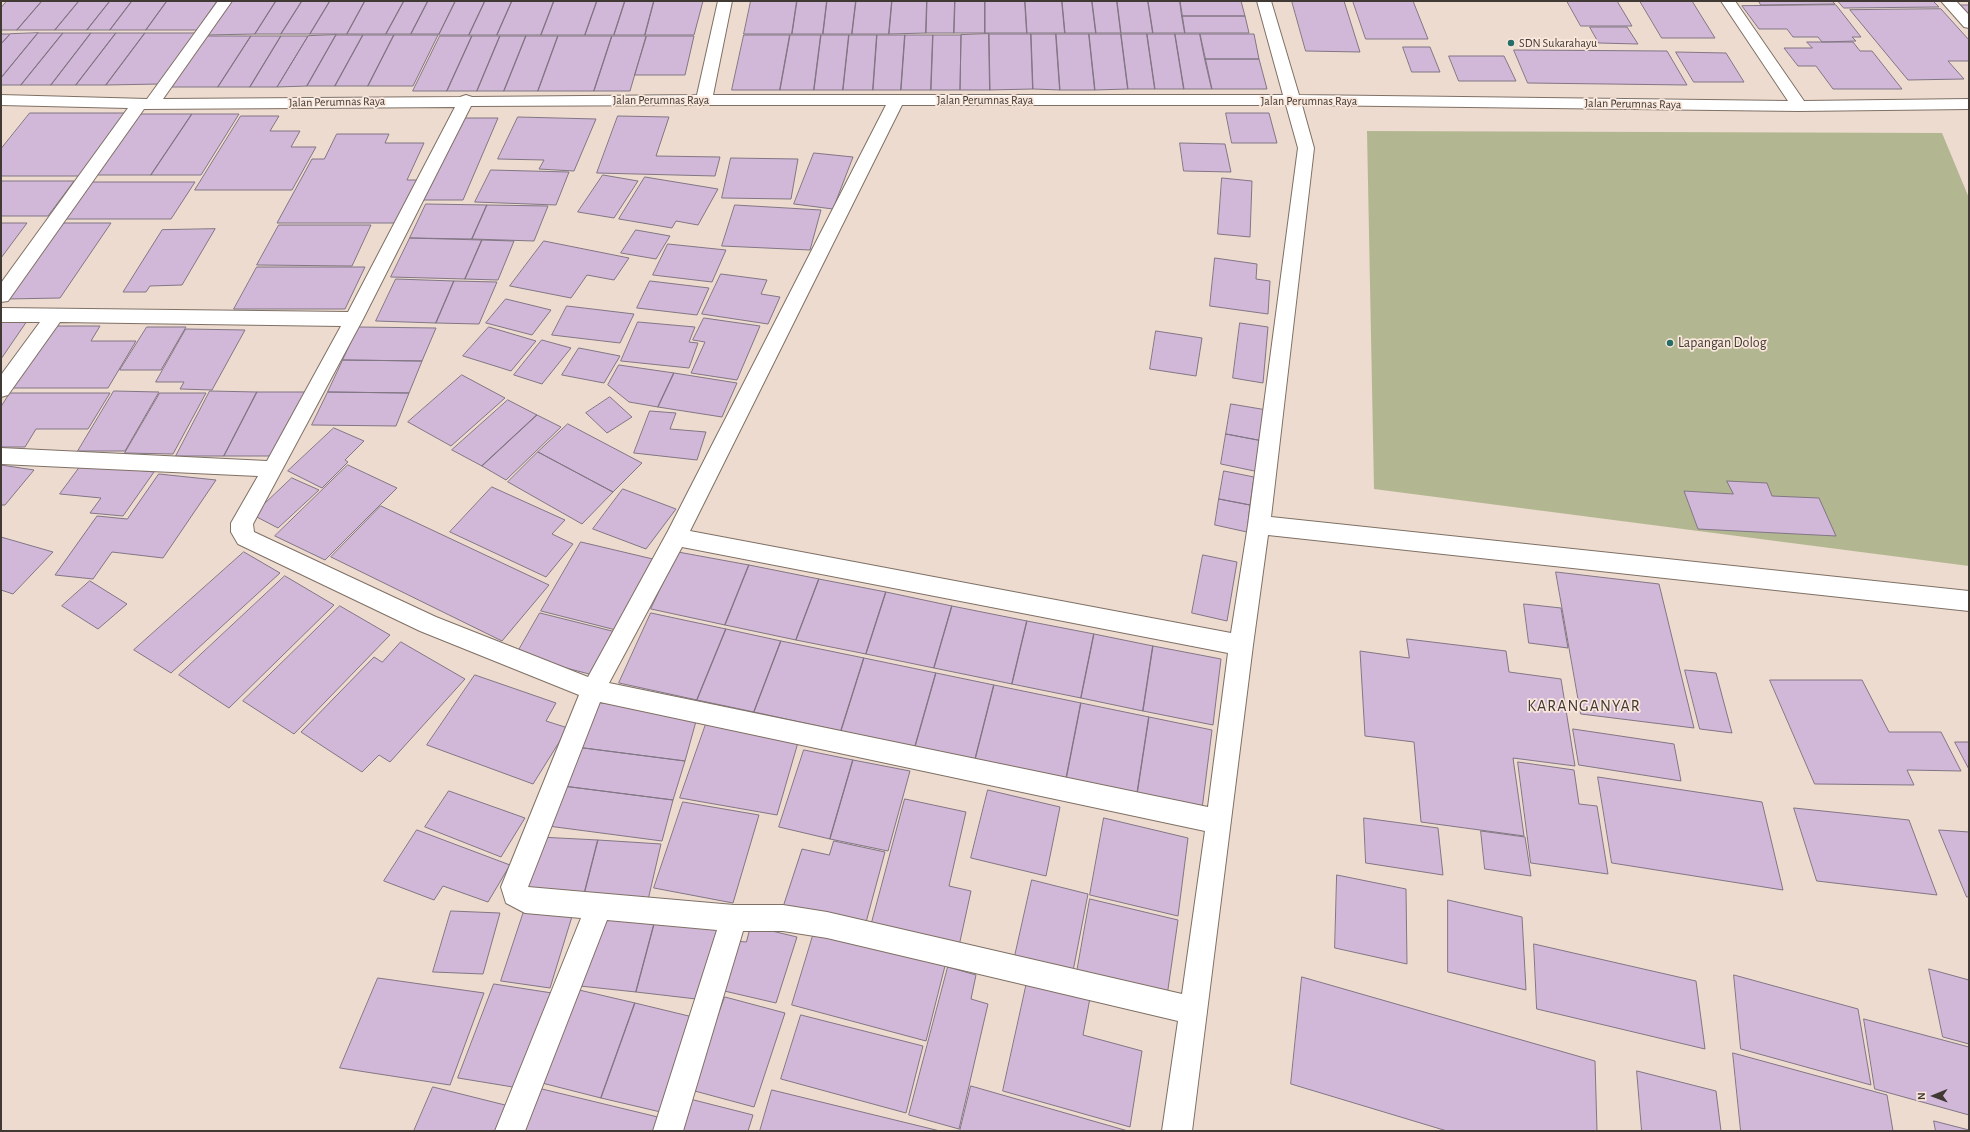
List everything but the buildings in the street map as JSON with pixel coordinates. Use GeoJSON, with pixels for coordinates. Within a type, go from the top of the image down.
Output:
{"type":"FeatureCollection","features":[{"type":"Feature","properties":{"kind":"street"},"geometry":{"type":"LineString","coordinates":[[1,296],[225,1]]}},
{"type":"Feature","properties":{"kind":"street"},"geometry":{"type":"LineString","coordinates":[[704,100],[725,1]]}},
{"type":"Feature","properties":{"kind":"street"},"geometry":{"type":"LineString","coordinates":[[1177,1131],[1219,822],[1241,645],[1260,524],[1306,148],[1294,100],[1264,1]]}},
{"type":"Feature","properties":{"kind":"street"},"geometry":{"type":"LineString","coordinates":[[1728,1],[1799,106]]}},
{"type":"Feature","properties":{"kind":"street"},"geometry":{"type":"LineString","coordinates":[[1948,1],[1969,24]]}},
{"type":"Feature","properties":{"kind":"street","name":"Jalan Perumnas Raya"},"geometry":{"type":"LineString","coordinates":[[1,100],[146,104],[466,100],[1294,100],[1799,106],[1969,104]]}},
{"type":"Feature","properties":{"kind":"street"},"geometry":{"type":"LineString","coordinates":[[466,100],[354,319],[274,469],[242,522],[242,532],[246,538],[428,624],[593,690],[1219,822]]}},
{"type":"Feature","properties":{"kind":"street"},"geometry":{"type":"LineString","coordinates":[[896,100],[676,537],[593,690],[514,887],[515,894],[525,900],[734,918],[783,918],[827,925],[1194,1011]]}},
{"type":"Feature","properties":{"kind":"street"},"geometry":{"type":"LineString","coordinates":[[1,315],[354,319]]}},
{"type":"Feature","properties":{"kind":"street"},"geometry":{"type":"LineString","coordinates":[[1,390],[55,316]]}},
{"type":"Feature","properties":{"kind":"street"},"geometry":{"type":"LineString","coordinates":[[1,456],[274,469]]}},
{"type":"Feature","properties":{"kind":"street"},"geometry":{"type":"LineString","coordinates":[[1260,524],[1969,601]]}},
{"type":"Feature","properties":{"kind":"street"},"geometry":{"type":"LineString","coordinates":[[676,537],[1241,645]]}},
{"type":"Feature","properties":{"kind":"street"},"geometry":{"type":"LineString","coordinates":[[510,1131],[599,906]]}},
{"type":"Feature","properties":{"kind":"street"},"geometry":{"type":"LineString","coordinates":[[668,1131],[734,918]]}},
{"type":"Feature","properties":{"kind":"green space","name":"Lapangan Dolog"},"geometry":{"type":"Polygon","coordinates":[[[1367,131],[1942,133],[1969,198],[1969,566],[1374,489],[1367,131]]]}},
{"type":"Feature","properties":{"kind":"place","name":"SDN Sukarahayu"},"geometry":{"type":"Point","coordinates":[1511,43]}},
{"type":"Feature","properties":{"kind":"place","name":"Lapangan Dolog"},"geometry":{"type":"Point","coordinates":[1670,343]}},
{"type":"Feature","properties":{"kind":"district","name":"KARANGANYAR"},"geometry":{"type":"Point","coordinates":[1584,706]}}]}
